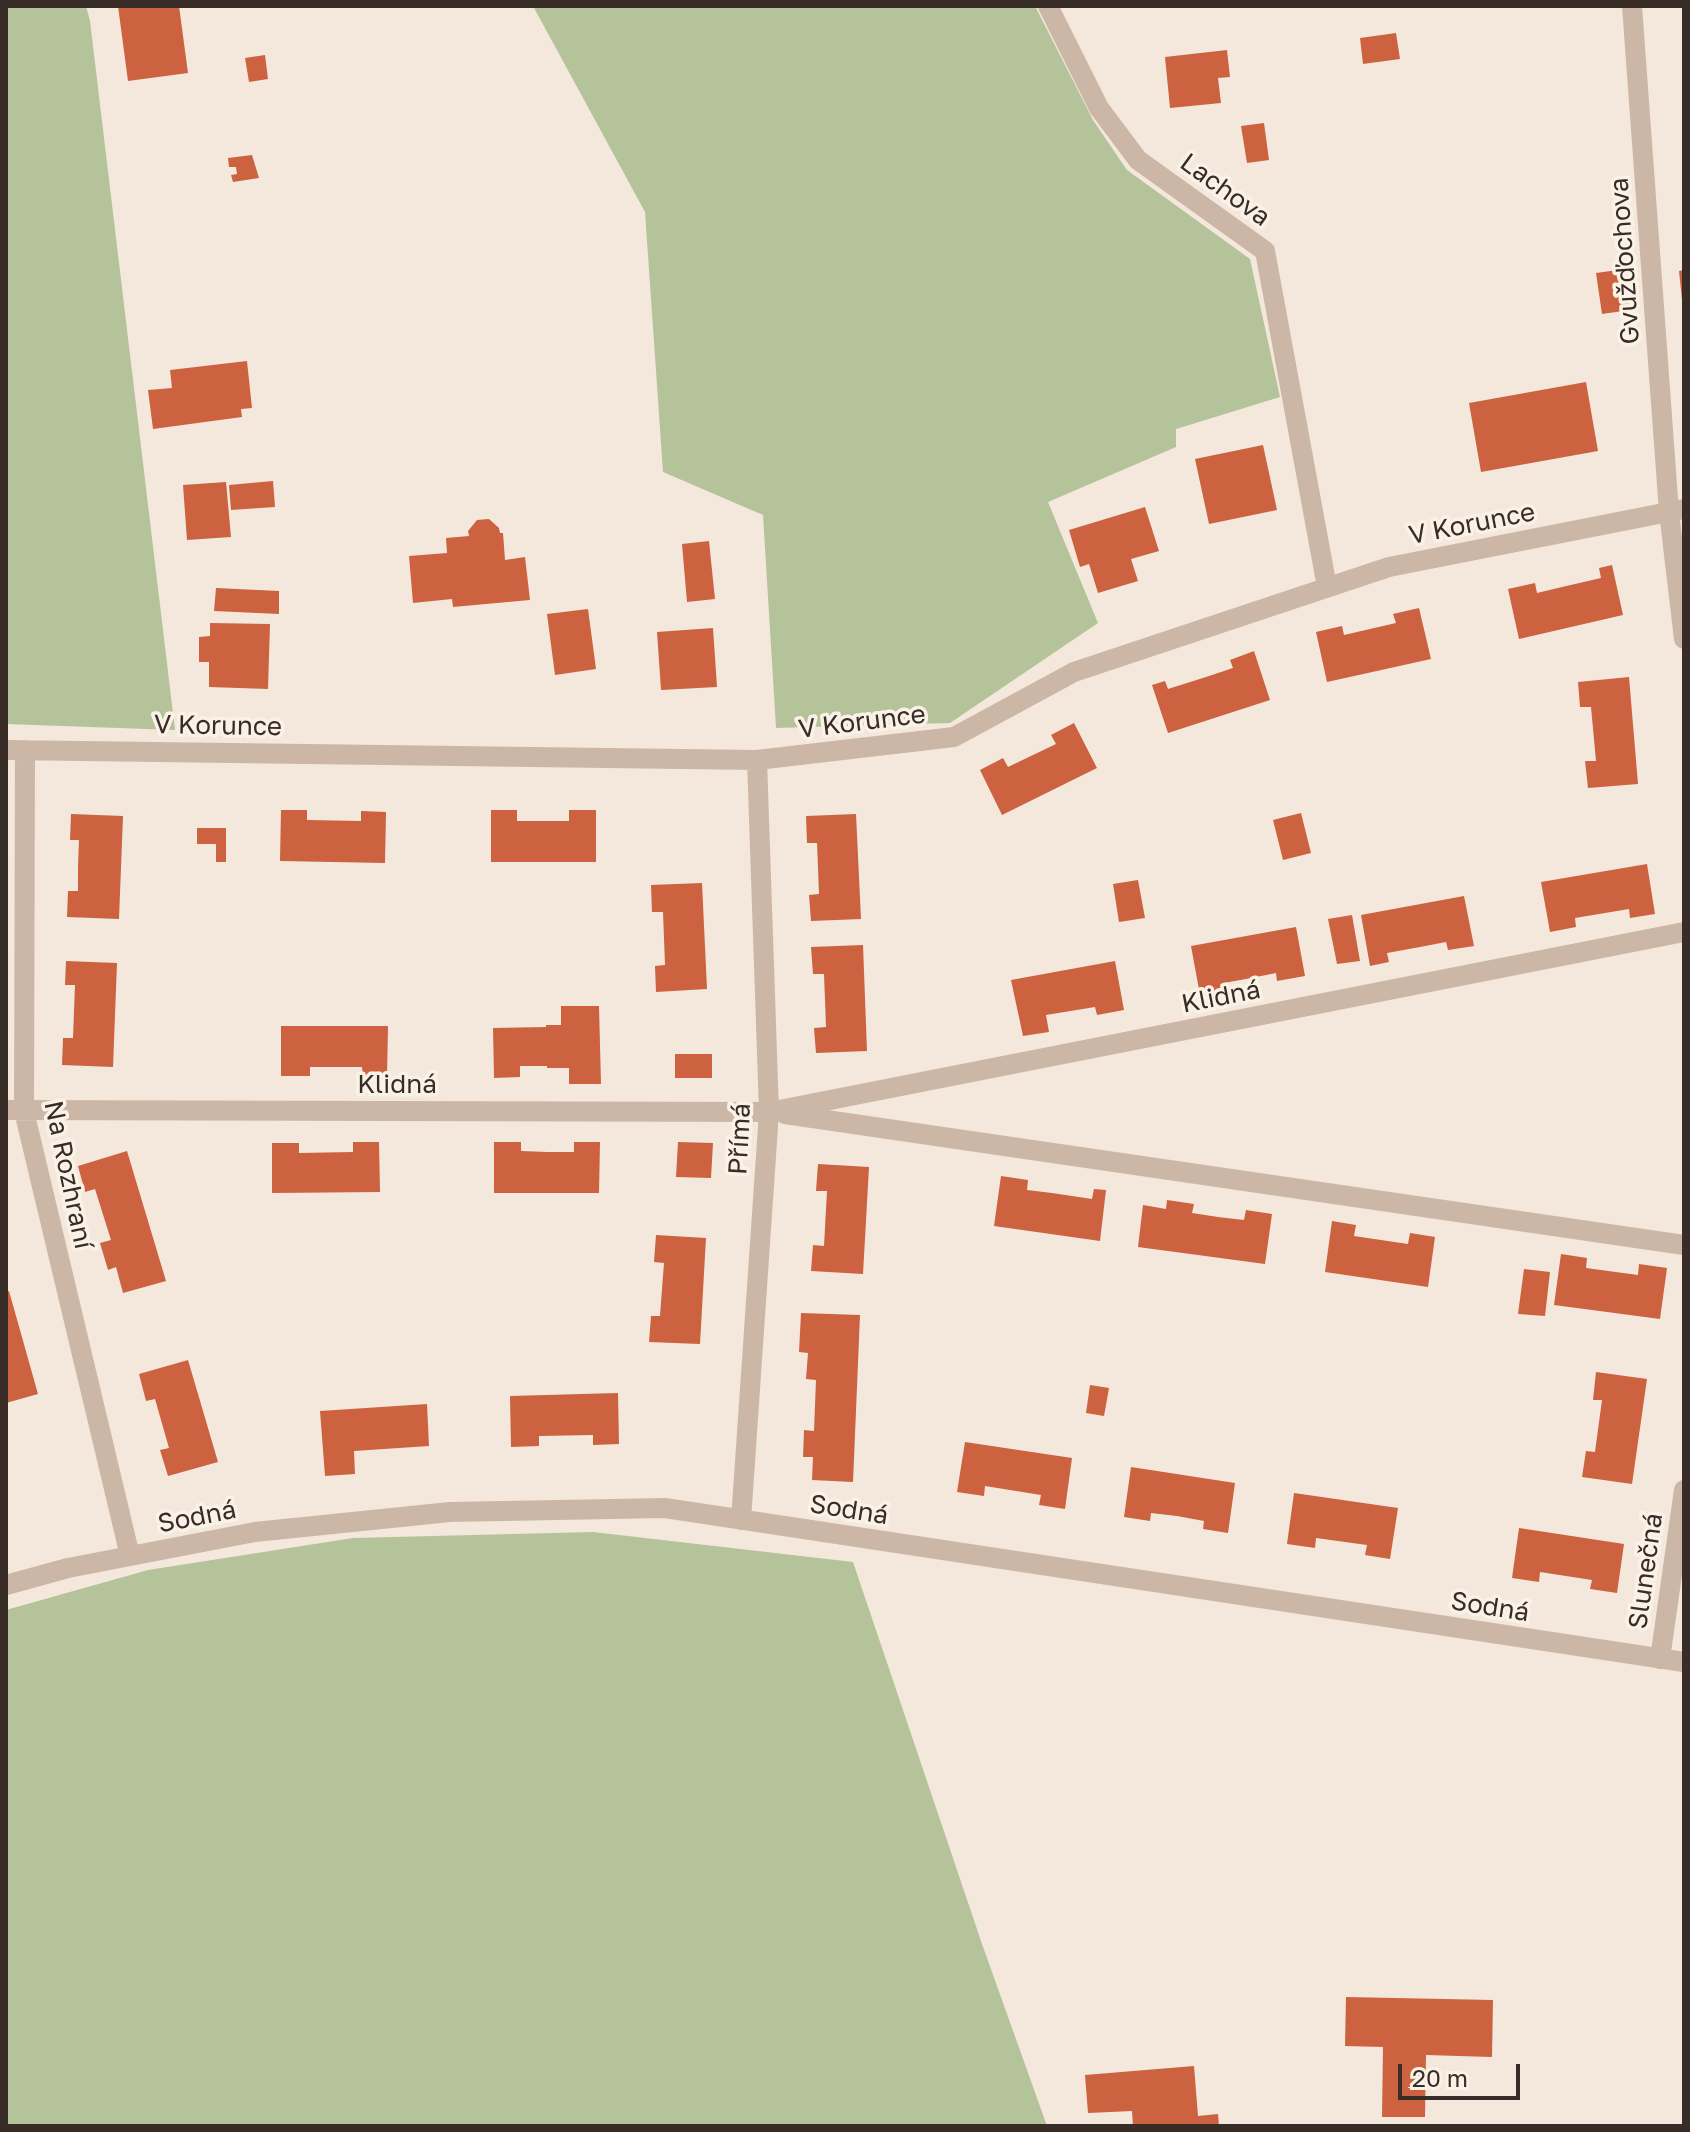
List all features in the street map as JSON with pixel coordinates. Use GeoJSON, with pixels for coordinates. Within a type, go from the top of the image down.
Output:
{"type":"FeatureCollection","features":[{"type":"Feature","properties":{"kind":"street","name":"Lachova"},"geometry":{"type":"LineString","coordinates":[[1048,6],[1099,108],[1138,160],[1265,251],[1327,587]]}},
{"type":"Feature","properties":{"kind":"street","name":"Gvužďochova"},"geometry":{"type":"LineString","coordinates":[[1632,6],[1676,510]]}},
{"type":"Feature","properties":{"kind":"street","name":"V Korunce"},"geometry":{"type":"LineString","coordinates":[[15,750],[757,760],[954,737],[1074,672],[1389,567],[1676,510]]}},
{"type":"Feature","properties":{"kind":"street"},"geometry":{"type":"LineString","coordinates":[[1676,510],[1684,639]]}},
{"type":"Feature","properties":{"kind":"street","name":"Na Rozhraní"},"geometry":{"type":"LineString","coordinates":[[15,750],[12,1114],[130,1556]]}},
{"type":"Feature","properties":{"kind":"street","name":"Přímá"},"geometry":{"type":"LineString","coordinates":[[741,1520],[769,1112],[757,760]]}},
{"type":"Feature","properties":{"kind":"street","name":"Klidná"},"geometry":{"type":"LineString","coordinates":[[769,1112],[1684,932]]}},
{"type":"Feature","properties":{"kind":"street","name":"Klidná"},"geometry":{"type":"LineString","coordinates":[[12,1114],[769,1112],[1684,1245]]}},
{"type":"Feature","properties":{"kind":"street","name":"Slunečná"},"geometry":{"type":"LineString","coordinates":[[1660,1659],[1684,1490]]}},
{"type":"Feature","properties":{"kind":"street","name":"Sodná"},"geometry":{"type":"LineString","coordinates":[[6,1585],[68,1568],[255,1532],[450,1512],[665,1508],[1684,1662]]}},
{"type":"Feature","properties":{"kind":"green space"},"geometry":{"type":"Polygon","coordinates":[[[6,6],[86,6],[90,21],[175,730],[6,724],[6,6]]]}},
{"type":"Feature","properties":{"kind":"green space"},"geometry":{"type":"Polygon","coordinates":[[[533,6],[1035,6],[1093,120],[1127,170],[1250,259],[1280,397],[1176,429],[1176,447],[1048,502],[1098,623],[950,723],[776,728],[763,515],[663,472],[645,212],[533,6]]]}},
{"type":"Feature","properties":{"kind":"green space"},"geometry":{"type":"Polygon","coordinates":[[[593,1532],[853,1562],[1047,2126],[6,2126],[6,1610],[148,1570],[353,1538],[593,1532]]]}},
{"type":"Feature","properties":{"kind":"building"},"geometry":{"type":"Polygon","coordinates":[[[118,6],[179,6],[188,73],[128,81],[118,6]]]}},
{"type":"Feature","properties":{"kind":"building"},"geometry":{"type":"Polygon","coordinates":[[[1396,33],[1400,59],[1363,64],[1360,38],[1396,33]]]}},
{"type":"Feature","properties":{"kind":"building"},"geometry":{"type":"Polygon","coordinates":[[[1227,50],[1230,77],[1218,78],[1221,103],[1170,108],[1165,57],[1227,50]]]}},
{"type":"Feature","properties":{"kind":"building"},"geometry":{"type":"Polygon","coordinates":[[[265,55],[268,79],[249,82],[245,58],[265,55]]]}},
{"type":"Feature","properties":{"kind":"building"},"geometry":{"type":"Polygon","coordinates":[[[1264,123],[1269,160],[1247,163],[1241,126],[1264,123]]]}},
{"type":"Feature","properties":{"kind":"building"},"geometry":{"type":"Polygon","coordinates":[[[252,155],[259,178],[233,182],[231,175],[237,174],[236,167],[229,167],[228,158],[252,155]]]}},
{"type":"Feature","properties":{"kind":"building"},"geometry":{"type":"Polygon","coordinates":[[[1625,269],[1630,310],[1602,314],[1596,273],[1625,269]]]}},
{"type":"Feature","properties":{"kind":"building"},"geometry":{"type":"Polygon","coordinates":[[[1684,270],[1684,300],[1682,300],[1679,271],[1684,270]]]}},
{"type":"Feature","properties":{"kind":"building"},"geometry":{"type":"Polygon","coordinates":[[[247,361],[252,408],[241,409],[242,417],[153,429],[148,390],[172,388],[170,370],[247,361]]]}},
{"type":"Feature","properties":{"kind":"building"},"geometry":{"type":"Polygon","coordinates":[[[1586,382],[1598,451],[1481,472],[1469,403],[1586,382]]]}},
{"type":"Feature","properties":{"kind":"building"},"geometry":{"type":"Polygon","coordinates":[[[1263,445],[1277,510],[1209,524],[1195,459],[1263,445]]]}},
{"type":"Feature","properties":{"kind":"building"},"geometry":{"type":"Polygon","coordinates":[[[273,481],[275,507],[231,510],[229,485],[273,481]]]}},
{"type":"Feature","properties":{"kind":"building"},"geometry":{"type":"Polygon","coordinates":[[[226,482],[231,537],[187,540],[183,485],[226,482]]]}},
{"type":"Feature","properties":{"kind":"building"},"geometry":{"type":"Polygon","coordinates":[[[1145,507],[1159,551],[1131,559],[1138,581],[1098,593],[1089,564],[1080,567],[1069,530],[1145,507]]]}},
{"type":"Feature","properties":{"kind":"building"},"geometry":{"type":"Polygon","coordinates":[[[489,519],[503,533],[505,560],[525,557],[530,600],[453,607],[452,599],[413,603],[409,556],[447,553],[446,538],[469,536],[468,531],[477,520],[489,519]]]}},
{"type":"Feature","properties":{"kind":"building"},"geometry":{"type":"Polygon","coordinates":[[[709,541],[715,599],[687,602],[682,544],[709,541]]]}},
{"type":"Feature","properties":{"kind":"building"},"geometry":{"type":"Polygon","coordinates":[[[1612,565],[1623,615],[1519,639],[1508,589],[1535,583],[1537,593],[1601,578],[1599,568],[1612,565]]]}},
{"type":"Feature","properties":{"kind":"building"},"geometry":{"type":"Polygon","coordinates":[[[216,588],[279,591],[279,614],[214,611],[216,588]]]}},
{"type":"Feature","properties":{"kind":"building"},"geometry":{"type":"Polygon","coordinates":[[[1419,608],[1431,659],[1327,682],[1316,632],[1342,626],[1344,635],[1396,623],[1393,614],[1419,608]]]}},
{"type":"Feature","properties":{"kind":"building"},"geometry":{"type":"Polygon","coordinates":[[[588,609],[596,669],[555,675],[547,614],[588,609]]]}},
{"type":"Feature","properties":{"kind":"building"},"geometry":{"type":"Polygon","coordinates":[[[210,623],[270,624],[268,689],[209,687],[209,662],[199,662],[199,637],[210,636],[210,623]]]}},
{"type":"Feature","properties":{"kind":"building"},"geometry":{"type":"Polygon","coordinates":[[[713,628],[717,687],[661,690],[657,632],[713,628]]]}},
{"type":"Feature","properties":{"kind":"building"},"geometry":{"type":"Polygon","coordinates":[[[1254,651],[1270,700],[1168,733],[1152,685],[1165,681],[1168,689],[1233,668],[1230,660],[1254,651]]]}},
{"type":"Feature","properties":{"kind":"building"},"geometry":{"type":"Polygon","coordinates":[[[1629,677],[1638,784],[1588,788],[1585,761],[1596,761],[1591,707],[1580,707],[1578,682],[1629,677]]]}},
{"type":"Feature","properties":{"kind":"building"},"geometry":{"type":"Polygon","coordinates":[[[1074,723],[1097,768],[1002,815],[980,770],[1003,758],[1008,767],[1056,744],[1051,735],[1074,723]]]}},
{"type":"Feature","properties":{"kind":"building"},"geometry":{"type":"Polygon","coordinates":[[[281,810],[307,810],[307,820],[361,821],[361,811],[386,812],[385,863],[280,861],[281,810]]]}},
{"type":"Feature","properties":{"kind":"building"},"geometry":{"type":"Polygon","coordinates":[[[491,810],[517,810],[517,821],[569,821],[569,810],[596,810],[596,862],[491,862],[491,810]]]}},
{"type":"Feature","properties":{"kind":"building"},"geometry":{"type":"Polygon","coordinates":[[[1301,813],[1311,853],[1283,860],[1273,820],[1301,813]]]}},
{"type":"Feature","properties":{"kind":"building"},"geometry":{"type":"Polygon","coordinates":[[[71,814],[123,816],[119,919],[67,917],[68,891],[78,891],[79,840],[70,840],[71,814]]]}},
{"type":"Feature","properties":{"kind":"building"},"geometry":{"type":"Polygon","coordinates":[[[856,814],[861,919],[811,921],[809,895],[819,894],[817,843],[807,843],[806,816],[856,814]]]}},
{"type":"Feature","properties":{"kind":"building"},"geometry":{"type":"Polygon","coordinates":[[[197,828],[226,828],[226,862],[216,862],[216,844],[197,844],[197,828]]]}},
{"type":"Feature","properties":{"kind":"building"},"geometry":{"type":"Polygon","coordinates":[[[1647,864],[1655,914],[1630,918],[1629,909],[1575,918],[1576,927],[1550,932],[1541,882],[1647,864]]]}},
{"type":"Feature","properties":{"kind":"building"},"geometry":{"type":"Polygon","coordinates":[[[1138,880],[1145,918],[1119,922],[1113,884],[1138,880]]]}},
{"type":"Feature","properties":{"kind":"building"},"geometry":{"type":"Polygon","coordinates":[[[702,883],[707,989],[656,992],[655,966],[665,965],[663,912],[652,912],[651,885],[702,883]]]}},
{"type":"Feature","properties":{"kind":"building"},"geometry":{"type":"Polygon","coordinates":[[[1464,896],[1474,946],[1448,950],[1446,942],[1387,953],[1389,962],[1370,966],[1361,915],[1464,896]]]}},
{"type":"Feature","properties":{"kind":"building"},"geometry":{"type":"Polygon","coordinates":[[[1352,915],[1360,961],[1337,964],[1328,919],[1352,915]]]}},
{"type":"Feature","properties":{"kind":"building"},"geometry":{"type":"Polygon","coordinates":[[[1296,927],[1305,976],[1277,981],[1276,973],[1224,983],[1225,991],[1200,995],[1191,946],[1296,927]]]}},
{"type":"Feature","properties":{"kind":"building"},"geometry":{"type":"Polygon","coordinates":[[[863,945],[867,1051],[816,1053],[814,1028],[826,1027],[824,974],[813,974],[811,947],[863,945]]]}},
{"type":"Feature","properties":{"kind":"building"},"geometry":{"type":"Polygon","coordinates":[[[66,961],[117,963],[113,1067],[62,1065],[63,1038],[73,1038],[75,985],[65,985],[66,961]]]}},
{"type":"Feature","properties":{"kind":"building"},"geometry":{"type":"Polygon","coordinates":[[[1115,961],[1124,1010],[1097,1015],[1095,1007],[1046,1015],[1049,1032],[1023,1036],[1011,980],[1115,961]]]}},
{"type":"Feature","properties":{"kind":"building"},"geometry":{"type":"Polygon","coordinates":[[[561,1006],[599,1006],[601,1084],[569,1084],[569,1068],[547,1066],[520,1066],[520,1077],[494,1078],[493,1028],[561,1025],[561,1006]]]}},
{"type":"Feature","properties":{"kind":"building"},"geometry":{"type":"Polygon","coordinates":[[[281,1026],[388,1026],[387,1077],[363,1077],[362,1067],[310,1067],[310,1076],[281,1076],[281,1026]]]}},
{"type":"Feature","properties":{"kind":"building"},"geometry":{"type":"Polygon","coordinates":[[[675,1054],[712,1054],[712,1078],[675,1078],[675,1054]]]}},
{"type":"Feature","properties":{"kind":"building"},"geometry":{"type":"Polygon","coordinates":[[[353,1142],[379,1142],[380,1192],[272,1193],[272,1143],[299,1143],[299,1153],[353,1152],[353,1142]]]}},
{"type":"Feature","properties":{"kind":"building"},"geometry":{"type":"Polygon","coordinates":[[[494,1142],[521,1142],[521,1151],[574,1152],[574,1142],[600,1142],[599,1193],[494,1193],[494,1142]]]}},
{"type":"Feature","properties":{"kind":"building"},"geometry":{"type":"Polygon","coordinates":[[[678,1142],[713,1143],[711,1178],[676,1177],[678,1142]]]}},
{"type":"Feature","properties":{"kind":"building"},"geometry":{"type":"Polygon","coordinates":[[[127,1151],[166,1281],[123,1293],[116,1267],[108,1270],[100,1243],[111,1240],[95,1189],[85,1192],[78,1166],[127,1151]]]}},
{"type":"Feature","properties":{"kind":"building"},"geometry":{"type":"Polygon","coordinates":[[[818,1164],[869,1167],[863,1274],[811,1271],[813,1245],[824,1246],[827,1191],[816,1191],[818,1164]]]}},
{"type":"Feature","properties":{"kind":"building"},"geometry":{"type":"Polygon","coordinates":[[[1001,1176],[1028,1180],[1027,1190],[1092,1199],[1094,1189],[1106,1190],[1100,1241],[994,1226],[1001,1176]]]}},
{"type":"Feature","properties":{"kind":"building"},"geometry":{"type":"Polygon","coordinates":[[[1167,1200],[1194,1204],[1192,1213],[1218,1217],[1244,1220],[1246,1210],[1272,1214],[1265,1264],[1138,1247],[1143,1205],[1166,1209],[1167,1200]]]}},
{"type":"Feature","properties":{"kind":"building"},"geometry":{"type":"Polygon","coordinates":[[[1332,1221],[1356,1225],[1354,1236],[1408,1244],[1410,1233],[1435,1237],[1428,1287],[1325,1272],[1332,1221]]]}},
{"type":"Feature","properties":{"kind":"building"},"geometry":{"type":"Polygon","coordinates":[[[656,1235],[706,1238],[700,1344],[649,1342],[651,1316],[660,1316],[664,1263],[654,1262],[656,1235]]]}},
{"type":"Feature","properties":{"kind":"building"},"geometry":{"type":"Polygon","coordinates":[[[1561,1254],[1587,1258],[1586,1268],[1638,1275],[1639,1264],[1667,1268],[1660,1319],[1554,1305],[1561,1254]]]}},
{"type":"Feature","properties":{"kind":"building"},"geometry":{"type":"Polygon","coordinates":[[[1524,1269],[1550,1272],[1545,1316],[1518,1314],[1524,1269]]]}},
{"type":"Feature","properties":{"kind":"building"},"geometry":{"type":"Polygon","coordinates":[[[9,1291],[38,1394],[6,1403],[6,1292],[9,1291]]]}},
{"type":"Feature","properties":{"kind":"building"},"geometry":{"type":"Polygon","coordinates":[[[801,1313],[860,1315],[853,1482],[812,1480],[813,1457],[803,1457],[804,1430],[814,1431],[816,1380],[806,1379],[808,1353],[799,1352],[801,1313]]]}},
{"type":"Feature","properties":{"kind":"building"},"geometry":{"type":"Polygon","coordinates":[[[188,1360],[218,1462],[168,1476],[160,1450],[169,1448],[155,1399],[146,1401],[139,1374],[188,1360]]]}},
{"type":"Feature","properties":{"kind":"building"},"geometry":{"type":"Polygon","coordinates":[[[1596,1372],[1647,1379],[1632,1484],[1582,1477],[1586,1451],[1595,1452],[1602,1400],[1593,1400],[1596,1372]]]}},
{"type":"Feature","properties":{"kind":"building"},"geometry":{"type":"Polygon","coordinates":[[[1090,1385],[1109,1388],[1104,1416],[1086,1413],[1090,1385]]]}},
{"type":"Feature","properties":{"kind":"building"},"geometry":{"type":"Polygon","coordinates":[[[618,1393],[619,1444],[593,1445],[593,1435],[539,1436],[539,1446],[511,1447],[510,1396],[618,1393]]]}},
{"type":"Feature","properties":{"kind":"building"},"geometry":{"type":"Polygon","coordinates":[[[427,1404],[429,1446],[354,1451],[355,1474],[325,1476],[320,1411],[427,1404]]]}},
{"type":"Feature","properties":{"kind":"building"},"geometry":{"type":"Polygon","coordinates":[[[965,1442],[1072,1458],[1065,1509],[1039,1505],[1041,1495],[985,1486],[984,1496],[957,1492],[965,1442]]]}},
{"type":"Feature","properties":{"kind":"building"},"geometry":{"type":"Polygon","coordinates":[[[1131,1467],[1235,1483],[1228,1533],[1203,1529],[1204,1521],[1177,1516],[1151,1513],[1150,1521],[1124,1517],[1131,1467]]]}},
{"type":"Feature","properties":{"kind":"building"},"geometry":{"type":"Polygon","coordinates":[[[1294,1493],[1398,1508],[1390,1559],[1365,1555],[1367,1545],[1316,1538],[1315,1548],[1287,1544],[1294,1493]]]}},
{"type":"Feature","properties":{"kind":"building"},"geometry":{"type":"Polygon","coordinates":[[[1519,1528],[1624,1544],[1617,1593],[1590,1589],[1592,1580],[1540,1572],[1539,1582],[1512,1578],[1519,1528]]]}},
{"type":"Feature","properties":{"kind":"building"},"geometry":{"type":"Polygon","coordinates":[[[1346,1997],[1493,2000],[1492,2057],[1426,2055],[1425,2117],[1382,2117],[1383,2047],[1345,2046],[1346,1997]]]}},
{"type":"Feature","properties":{"kind":"building"},"geometry":{"type":"Polygon","coordinates":[[[1194,2066],[1198,2116],[1218,2114],[1219,2126],[1133,2126],[1132,2111],[1088,2113],[1085,2075],[1194,2066]]]}}]}
